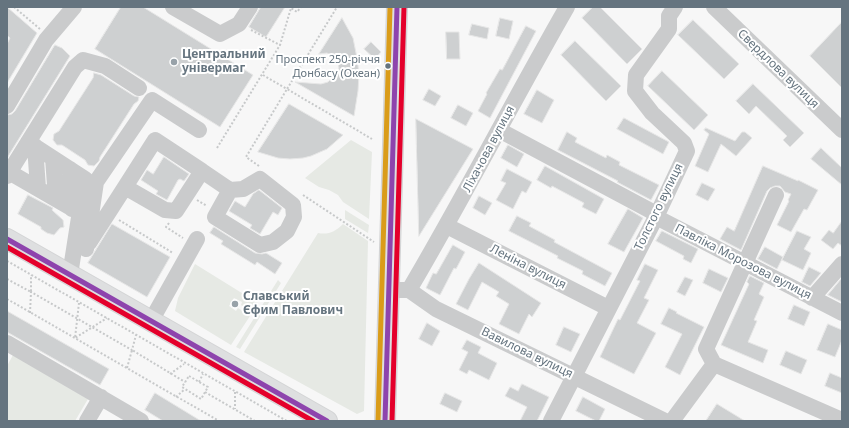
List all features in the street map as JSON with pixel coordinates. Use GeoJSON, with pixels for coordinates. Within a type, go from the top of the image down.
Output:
{"type":"FeatureCollection","features":[{"type":"Feature","properties":{"kind":"main road"},"geometry":{"type":"LineString","coordinates":[[385,421],[397,7]]}},
{"type":"Feature","properties":{"kind":"main road"},"geometry":{"type":"LineString","coordinates":[[7,239],[327,421]]}},
{"type":"Feature","properties":{"kind":"street"},"geometry":{"type":"LineString","coordinates":[[7,106],[67,7]]}},
{"type":"Feature","properties":{"kind":"street"},"geometry":{"type":"LineString","coordinates":[[46,40],[74,7]]}},
{"type":"Feature","properties":{"kind":"street"},"geometry":{"type":"LineString","coordinates":[[7,98],[41,39],[46,40],[83,7]]}},
{"type":"Feature","properties":{"kind":"street"},"geometry":{"type":"LineString","coordinates":[[173,7],[220,34],[240,24],[250,7]]}},
{"type":"Feature","properties":{"kind":"street","name":"Ліхачова вулиця"},"geometry":{"type":"LineString","coordinates":[[409,290],[447,226],[567,7]]}},
{"type":"Feature","properties":{"kind":"street","name":"Толстого вулиця"},"geometry":{"type":"LineString","coordinates":[[551,421],[656,217],[686,151],[684,143],[652,113],[635,91],[636,75],[669,29],[669,16],[675,7]]}},
{"type":"Feature","properties":{"kind":"street","name":"Свердлова вулиця"},"geometry":{"type":"LineString","coordinates":[[714,7],[842,130]]}},
{"type":"Feature","properties":{"kind":"street"},"geometry":{"type":"LineString","coordinates":[[70,275],[60,201],[48,155],[75,67],[83,60],[105,66],[139,88]]}},
{"type":"Feature","properties":{"kind":"street"},"geometry":{"type":"LineString","coordinates":[[86,249],[96,182],[152,100],[199,130]]}},
{"type":"Feature","properties":{"kind":"street","name":"Павліка Морозова вулиця"},"geometry":{"type":"LineString","coordinates":[[499,130],[651,211],[656,217],[842,313]]}},
{"type":"Feature","properties":{"kind":"street"},"geometry":{"type":"LineString","coordinates":[[70,275],[155,140],[230,190],[243,188],[260,179],[293,205],[294,217],[287,231],[273,242],[260,245],[215,217],[230,190]]}},
{"type":"Feature","properties":{"kind":"street"},"geometry":{"type":"LineString","coordinates":[[120,147],[142,161]]}},
{"type":"Feature","properties":{"kind":"street"},"geometry":{"type":"LineString","coordinates":[[8,174],[48,155]]}},
{"type":"Feature","properties":{"kind":"street"},"geometry":{"type":"LineString","coordinates":[[48,155],[60,201]]}},
{"type":"Feature","properties":{"kind":"street"},"geometry":{"type":"LineString","coordinates":[[125,187],[165,210],[176,211],[202,171]]}},
{"type":"Feature","properties":{"kind":"street"},"geometry":{"type":"LineString","coordinates":[[8,174],[60,201]]}},
{"type":"Feature","properties":{"kind":"street"},"geometry":{"type":"LineString","coordinates":[[776,195],[706,349],[714,364],[842,420]]}},
{"type":"Feature","properties":{"kind":"street","name":"Леніна вулиця"},"geometry":{"type":"LineString","coordinates":[[447,226],[608,308]]}},
{"type":"Feature","properties":{"kind":"street"},"geometry":{"type":"LineString","coordinates":[[151,321],[197,239]]}},
{"type":"Feature","properties":{"kind":"street"},"geometry":{"type":"LineString","coordinates":[[812,298],[842,264]]}},
{"type":"Feature","properties":{"kind":"street"},"geometry":{"type":"LineString","coordinates":[[389,290],[409,290]]}},
{"type":"Feature","properties":{"kind":"street","name":"Вавилова вулиця"},"geometry":{"type":"LineString","coordinates":[[409,290],[436,309],[665,421]]}},
{"type":"Feature","properties":{"kind":"street"},"geometry":{"type":"LineString","coordinates":[[8,347],[101,397],[141,421]]}},
{"type":"Feature","properties":{"kind":"street"},"geometry":{"type":"LineString","coordinates":[[672,421],[714,364]]}},
{"type":"Feature","properties":{"kind":"street"},"geometry":{"type":"LineString","coordinates":[[87,421],[101,397]]}},
{"type":"Feature","properties":{"kind":"path"},"geometry":{"type":"LineString","coordinates":[[14,7],[40,29],[46,40]]}},
{"type":"Feature","properties":{"kind":"path"},"geometry":{"type":"LineString","coordinates":[[217,148],[280,45],[291,8],[298,12],[301,7]]}},
{"type":"Feature","properties":{"kind":"path"},"geometry":{"type":"LineString","coordinates":[[265,170],[246,157],[338,7]]}},
{"type":"Feature","properties":{"kind":"path"},"geometry":{"type":"LineString","coordinates":[[240,24],[280,45]]}},
{"type":"Feature","properties":{"kind":"path"},"geometry":{"type":"LineString","coordinates":[[263,75],[372,139]]}},
{"type":"Feature","properties":{"kind":"path"},"geometry":{"type":"LineString","coordinates":[[297,191],[374,242]]}},
{"type":"Feature","properties":{"kind":"path"},"geometry":{"type":"LineString","coordinates":[[188,194],[217,212]]}},
{"type":"Feature","properties":{"kind":"path"},"geometry":{"type":"LineString","coordinates":[[108,214],[174,254],[177,249]]}},
{"type":"Feature","properties":{"kind":"path"},"geometry":{"type":"LineString","coordinates":[[166,227],[183,238],[180,244]]}},
{"type":"Feature","properties":{"kind":"path"},"geometry":{"type":"LineString","coordinates":[[7,261],[287,421]]}},
{"type":"Feature","properties":{"kind":"path"},"geometry":{"type":"LineString","coordinates":[[30,313],[31,275]]}},
{"type":"Feature","properties":{"kind":"path"},"geometry":{"type":"LineString","coordinates":[[7,279],[185,382]]}},
{"type":"Feature","properties":{"kind":"path"},"geometry":{"type":"LineString","coordinates":[[7,299],[219,421]]}},
{"type":"Feature","properties":{"kind":"path"},"geometry":{"type":"LineString","coordinates":[[75,338],[79,302]]}},
{"type":"Feature","properties":{"kind":"path"},"geometry":{"type":"LineString","coordinates":[[75,338],[107,318]]}},
{"type":"Feature","properties":{"kind":"path"},"geometry":{"type":"LineString","coordinates":[[127,368],[136,335]]}},
{"type":"Feature","properties":{"kind":"path"},"geometry":{"type":"LineString","coordinates":[[170,374],[185,363]]}},
{"type":"Feature","properties":{"kind":"path"},"geometry":{"type":"LineString","coordinates":[[199,382],[203,374]]}},
{"type":"Feature","properties":{"kind":"path"},"geometry":{"type":"LineString","coordinates":[[189,376],[208,387],[201,399],[182,387],[185,382],[189,376]]}},
{"type":"Feature","properties":{"kind":"path"},"geometry":{"type":"LineString","coordinates":[[176,397],[185,389]]}},
{"type":"Feature","properties":{"kind":"path"},"geometry":{"type":"LineString","coordinates":[[205,392],[255,421]]}},
{"type":"Feature","properties":{"kind":"path"},"geometry":{"type":"LineString","coordinates":[[235,392],[235,410]]}},
{"type":"Feature","properties":{"kind":"shaded area"},"geometry":{"type":"Polygon","coordinates":[[[351,140],[372,152],[369,219],[343,202],[338,195],[319,187],[305,178],[351,140]]]}},
{"type":"Feature","properties":{"kind":"shaded area"},"geometry":{"type":"Polygon","coordinates":[[[345,210],[369,225],[368,233],[345,219],[345,210]]]}},
{"type":"Feature","properties":{"kind":"shaded area"},"geometry":{"type":"Polygon","coordinates":[[[343,224],[368,241],[364,411],[357,414],[244,352],[318,233],[325,234],[331,232],[343,224]]]}},
{"type":"Feature","properties":{"kind":"shaded area"},"geometry":{"type":"Polygon","coordinates":[[[195,264],[258,303],[252,312],[241,305],[242,302],[234,298],[229,306],[236,311],[238,308],[250,316],[231,345],[175,311],[178,298],[195,264]]]}},
{"type":"Feature","properties":{"kind":"shaded area"},"geometry":{"type":"Polygon","coordinates":[[[278,280],[281,283],[240,349],[236,347],[278,280]]]}},
{"type":"Feature","properties":{"kind":"shaded area"},"geometry":{"type":"Polygon","coordinates":[[[13,355],[88,399],[75,421],[7,421],[7,366],[13,355]]]}},
{"type":"Feature","properties":{"kind":"building"},"geometry":{"type":"Polygon","coordinates":[[[7,7],[37,33],[7,83],[7,44],[10,38],[7,35],[7,7]]]}},
{"type":"Feature","properties":{"kind":"building","name":"Центральний універмаг"},"geometry":{"type":"Polygon","coordinates":[[[121,7],[143,7],[253,75],[220,127],[95,49],[121,7]]]}},
{"type":"Feature","properties":{"kind":"building"},"geometry":{"type":"Polygon","coordinates":[[[261,7],[285,7],[266,37],[249,27],[261,7]]]}},
{"type":"Feature","properties":{"kind":"building"},"geometry":{"type":"Polygon","coordinates":[[[593,7],[600,7],[642,49],[627,64],[582,18],[593,7]]]}},
{"type":"Feature","properties":{"kind":"building"},"geometry":{"type":"Polygon","coordinates":[[[342,18],[353,38],[359,74],[354,116],[295,82],[321,84],[328,82],[337,73],[339,68],[337,59],[327,53],[319,54],[342,18]]]}},
{"type":"Feature","properties":{"kind":"building"},"geometry":{"type":"Polygon","coordinates":[[[500,18],[513,21],[509,39],[496,36],[500,18]]]}},
{"type":"Feature","properties":{"kind":"building"},"geometry":{"type":"Polygon","coordinates":[[[693,20],[739,64],[724,79],[678,35],[693,20]]]}},
{"type":"Feature","properties":{"kind":"building"},"geometry":{"type":"Polygon","coordinates":[[[842,22],[842,88],[810,56],[842,22]]]}},
{"type":"Feature","properties":{"kind":"building"},"geometry":{"type":"Polygon","coordinates":[[[472,24],[489,28],[487,39],[469,35],[472,24]]]}},
{"type":"Feature","properties":{"kind":"building"},"geometry":{"type":"Polygon","coordinates":[[[526,26],[536,31],[490,118],[478,111],[487,94],[486,93],[500,69],[502,70],[526,26]]]}},
{"type":"Feature","properties":{"kind":"building"},"geometry":{"type":"Polygon","coordinates":[[[446,32],[459,32],[460,59],[447,59],[446,32]]]}},
{"type":"Feature","properties":{"kind":"building"},"geometry":{"type":"Polygon","coordinates":[[[575,41],[621,86],[606,101],[561,55],[575,41]]]}},
{"type":"Feature","properties":{"kind":"building"},"geometry":{"type":"Polygon","coordinates":[[[371,42],[381,52],[375,59],[364,49],[371,42]]]}},
{"type":"Feature","properties":{"kind":"building"},"geometry":{"type":"Polygon","coordinates":[[[55,45],[62,48],[70,56],[7,158],[7,115],[12,114],[15,111],[55,45]]]}},
{"type":"Feature","properties":{"kind":"building"},"geometry":{"type":"Polygon","coordinates":[[[662,71],[708,115],[694,130],[648,86],[662,71]]]}},
{"type":"Feature","properties":{"kind":"building"},"geometry":{"type":"Polygon","coordinates":[[[94,73],[101,75],[134,96],[139,97],[138,101],[134,104],[100,157],[99,161],[94,166],[88,165],[85,160],[62,145],[57,145],[53,140],[54,134],[59,131],[93,78],[94,73]]]}},
{"type":"Feature","properties":{"kind":"building"},"geometry":{"type":"Polygon","coordinates":[[[753,84],[804,133],[790,147],[783,140],[787,136],[756,106],[749,114],[736,101],[753,84]]]}},
{"type":"Feature","properties":{"kind":"building"},"geometry":{"type":"Polygon","coordinates":[[[429,89],[441,96],[435,106],[423,100],[429,89]]]}},
{"type":"Feature","properties":{"kind":"building"},"geometry":{"type":"Polygon","coordinates":[[[537,90],[554,100],[542,123],[524,114],[537,90]]]}},
{"type":"Feature","properties":{"kind":"building"},"geometry":{"type":"Polygon","coordinates":[[[289,104],[343,135],[327,149],[303,158],[278,158],[258,152],[289,104]]]}},
{"type":"Feature","properties":{"kind":"building"},"geometry":{"type":"Polygon","coordinates":[[[458,105],[473,113],[466,126],[451,118],[458,105]]]}},
{"type":"Feature","properties":{"kind":"building"},"geometry":{"type":"Polygon","coordinates":[[[624,118],[669,142],[663,154],[617,129],[624,118]]]}},
{"type":"Feature","properties":{"kind":"building"},"geometry":{"type":"Polygon","coordinates":[[[416,119],[473,149],[419,236],[416,119]]]}},
{"type":"Feature","properties":{"kind":"building"},"geometry":{"type":"Polygon","coordinates":[[[706,128],[735,141],[742,132],[745,132],[752,138],[736,156],[721,144],[708,172],[695,166],[709,134],[704,130],[706,128]]]}},
{"type":"Feature","properties":{"kind":"building"},"geometry":{"type":"Polygon","coordinates":[[[567,132],[577,138],[575,142],[606,158],[607,155],[620,162],[619,165],[659,185],[651,200],[558,150],[567,132]]]}},
{"type":"Feature","properties":{"kind":"building"},"geometry":{"type":"Polygon","coordinates":[[[508,145],[524,154],[517,167],[501,158],[508,145]]]}},
{"type":"Feature","properties":{"kind":"building"},"geometry":{"type":"Polygon","coordinates":[[[821,148],[842,168],[842,185],[811,159],[821,148]]]}},
{"type":"Feature","properties":{"kind":"building"},"geometry":{"type":"Polygon","coordinates":[[[164,157],[189,174],[184,181],[180,179],[178,180],[167,200],[156,194],[158,191],[141,180],[147,170],[153,174],[164,157]]]}},
{"type":"Feature","properties":{"kind":"building"},"geometry":{"type":"Polygon","coordinates":[[[545,166],[604,199],[596,214],[582,207],[584,203],[552,186],[551,188],[537,180],[545,166]]]}},
{"type":"Feature","properties":{"kind":"building"},"geometry":{"type":"Polygon","coordinates":[[[763,166],[818,190],[807,210],[804,209],[791,232],[777,225],[791,194],[785,192],[780,186],[770,188],[767,191],[741,250],[720,239],[727,227],[734,231],[763,166]]]}},
{"type":"Feature","properties":{"kind":"building"},"geometry":{"type":"Polygon","coordinates":[[[507,169],[532,182],[526,193],[522,191],[513,209],[496,200],[506,183],[501,181],[507,169]]]}},
{"type":"Feature","properties":{"kind":"building"},"geometry":{"type":"Polygon","coordinates":[[[702,183],[715,189],[708,201],[696,195],[702,183]]]}},
{"type":"Feature","properties":{"kind":"building"},"geometry":{"type":"Polygon","coordinates":[[[259,190],[282,208],[278,215],[273,212],[260,234],[250,228],[252,225],[229,211],[235,201],[245,207],[253,194],[259,190]]]}},
{"type":"Feature","properties":{"kind":"building"},"geometry":{"type":"Polygon","coordinates":[[[28,195],[53,208],[52,210],[63,220],[64,227],[60,228],[54,235],[47,233],[41,229],[41,227],[18,214],[28,195]]]}},
{"type":"Feature","properties":{"kind":"building"},"geometry":{"type":"Polygon","coordinates":[[[479,196],[492,203],[485,215],[473,208],[479,196]]]}},
{"type":"Feature","properties":{"kind":"building"},"geometry":{"type":"Polygon","coordinates":[[[628,209],[643,218],[624,252],[608,244],[628,209]]]}},
{"type":"Feature","properties":{"kind":"building"},"geometry":{"type":"Polygon","coordinates":[[[517,216],[531,223],[529,226],[555,240],[554,242],[612,273],[605,286],[582,274],[583,271],[557,258],[558,256],[509,231],[517,216]]]}},
{"type":"Feature","properties":{"kind":"building"},"geometry":{"type":"Polygon","coordinates":[[[842,221],[842,246],[838,243],[833,249],[821,240],[829,230],[833,233],[842,221]]]}},
{"type":"Feature","properties":{"kind":"building"},"geometry":{"type":"Polygon","coordinates":[[[112,224],[170,257],[147,297],[88,263],[112,224]]]}},
{"type":"Feature","properties":{"kind":"building"},"geometry":{"type":"Polygon","coordinates":[[[214,227],[255,253],[266,253],[282,263],[275,274],[257,262],[255,265],[221,244],[223,241],[210,233],[214,227]]]}},
{"type":"Feature","properties":{"kind":"building"},"geometry":{"type":"Polygon","coordinates":[[[662,231],[698,249],[691,263],[683,259],[684,256],[656,241],[662,231]]]}},
{"type":"Feature","properties":{"kind":"building"},"geometry":{"type":"Polygon","coordinates":[[[797,231],[811,237],[804,249],[811,253],[803,270],[782,260],[797,231]]]}},
{"type":"Feature","properties":{"kind":"building"},"geometry":{"type":"Polygon","coordinates":[[[453,245],[465,252],[456,269],[454,268],[440,295],[426,288],[433,273],[436,274],[453,245]]]}},
{"type":"Feature","properties":{"kind":"building"},"geometry":{"type":"Polygon","coordinates":[[[765,247],[783,257],[777,269],[758,259],[765,247]]]}},
{"type":"Feature","properties":{"kind":"building"},"geometry":{"type":"Polygon","coordinates":[[[479,263],[541,303],[532,317],[529,314],[519,334],[499,324],[509,304],[496,296],[499,292],[482,282],[468,310],[456,304],[479,263]]]}},
{"type":"Feature","properties":{"kind":"building"},"geometry":{"type":"Polygon","coordinates":[[[645,264],[658,270],[644,298],[649,300],[637,323],[656,333],[634,374],[600,357],[618,319],[620,320],[640,281],[637,280],[645,264]]]}},
{"type":"Feature","properties":{"kind":"building"},"geometry":{"type":"Polygon","coordinates":[[[809,267],[821,273],[810,286],[802,282],[809,267]]]}},
{"type":"Feature","properties":{"kind":"building"},"geometry":{"type":"Polygon","coordinates":[[[709,269],[728,278],[721,292],[703,283],[709,269]]]}},
{"type":"Feature","properties":{"kind":"building"},"geometry":{"type":"Polygon","coordinates":[[[750,276],[764,283],[759,294],[764,297],[754,320],[757,321],[748,342],[768,350],[763,363],[721,345],[749,284],[747,282],[750,276]]]}},
{"type":"Feature","properties":{"kind":"building"},"geometry":{"type":"Polygon","coordinates":[[[685,277],[693,280],[685,296],[677,292],[685,277]]]}},
{"type":"Feature","properties":{"kind":"building"},"geometry":{"type":"Polygon","coordinates":[[[842,278],[842,302],[828,295],[842,278]]]}},
{"type":"Feature","properties":{"kind":"building"},"geometry":{"type":"Polygon","coordinates":[[[794,305],[810,312],[804,326],[788,319],[794,305]]]}},
{"type":"Feature","properties":{"kind":"building"},"geometry":{"type":"Polygon","coordinates":[[[669,308],[704,327],[680,375],[665,367],[682,334],[661,324],[669,308]]]}},
{"type":"Feature","properties":{"kind":"building"},"geometry":{"type":"Polygon","coordinates":[[[7,311],[109,369],[100,385],[7,332],[7,311]]]}},
{"type":"Feature","properties":{"kind":"building"},"geometry":{"type":"Polygon","coordinates":[[[427,323],[440,331],[432,346],[419,339],[427,323]]]}},
{"type":"Feature","properties":{"kind":"building"},"geometry":{"type":"Polygon","coordinates":[[[828,324],[842,330],[842,340],[835,357],[817,350],[828,324]]]}},
{"type":"Feature","properties":{"kind":"building"},"geometry":{"type":"Polygon","coordinates":[[[564,327],[580,334],[571,352],[556,345],[564,327]]]}},
{"type":"Feature","properties":{"kind":"building"},"geometry":{"type":"Polygon","coordinates":[[[467,340],[481,347],[478,353],[497,363],[489,380],[469,370],[467,374],[459,370],[468,352],[462,349],[467,340]]]}},
{"type":"Feature","properties":{"kind":"building"},"geometry":{"type":"Polygon","coordinates":[[[786,351],[807,360],[801,374],[780,365],[786,351]]]}},
{"type":"Feature","properties":{"kind":"building"},"geometry":{"type":"Polygon","coordinates":[[[830,373],[842,378],[842,393],[825,386],[830,373]]]}},
{"type":"Feature","properties":{"kind":"building"},"geometry":{"type":"Polygon","coordinates":[[[522,384],[549,397],[537,421],[520,421],[527,407],[505,396],[510,387],[518,391],[522,384]]]}},
{"type":"Feature","properties":{"kind":"building"},"geometry":{"type":"Polygon","coordinates":[[[155,393],[201,421],[163,421],[145,410],[155,393]]]}},
{"type":"Feature","properties":{"kind":"building"},"geometry":{"type":"Polygon","coordinates":[[[445,393],[462,401],[457,412],[440,404],[445,393]]]}},
{"type":"Feature","properties":{"kind":"building"},"geometry":{"type":"Polygon","coordinates":[[[583,397],[605,409],[599,421],[576,411],[583,397]]]}},
{"type":"Feature","properties":{"kind":"building"},"geometry":{"type":"Polygon","coordinates":[[[717,404],[745,421],[706,421],[717,404]]]}},
{"type":"Feature","properties":{"kind":"transit line"},"geometry":{"type":"LineString","coordinates":[[378,421],[390,7]]}},
{"type":"Feature","properties":{"kind":"transit line"},"geometry":{"type":"LineString","coordinates":[[385,421],[397,7]]}},
{"type":"Feature","properties":{"kind":"transit line"},"geometry":{"type":"LineString","coordinates":[[392,421],[404,7]]}},
{"type":"Feature","properties":{"kind":"transit line"},"geometry":{"type":"LineString","coordinates":[[7,239],[327,421]]}},
{"type":"Feature","properties":{"kind":"transit line"},"geometry":{"type":"LineString","coordinates":[[7,247],[313,421]]}},
{"type":"Feature","properties":{"kind":"place","name":"Центральний універмаг"},"geometry":{"type":"Point","coordinates":[174,62]}},
{"type":"Feature","properties":{"kind":"place","name":"Проспект 250-річчя Донбасу (Океан)"},"geometry":{"type":"Point","coordinates":[388,66]}},
{"type":"Feature","properties":{"kind":"place","name":"Славський Єфим Павлович"},"geometry":{"type":"Point","coordinates":[235,304]}}]}
